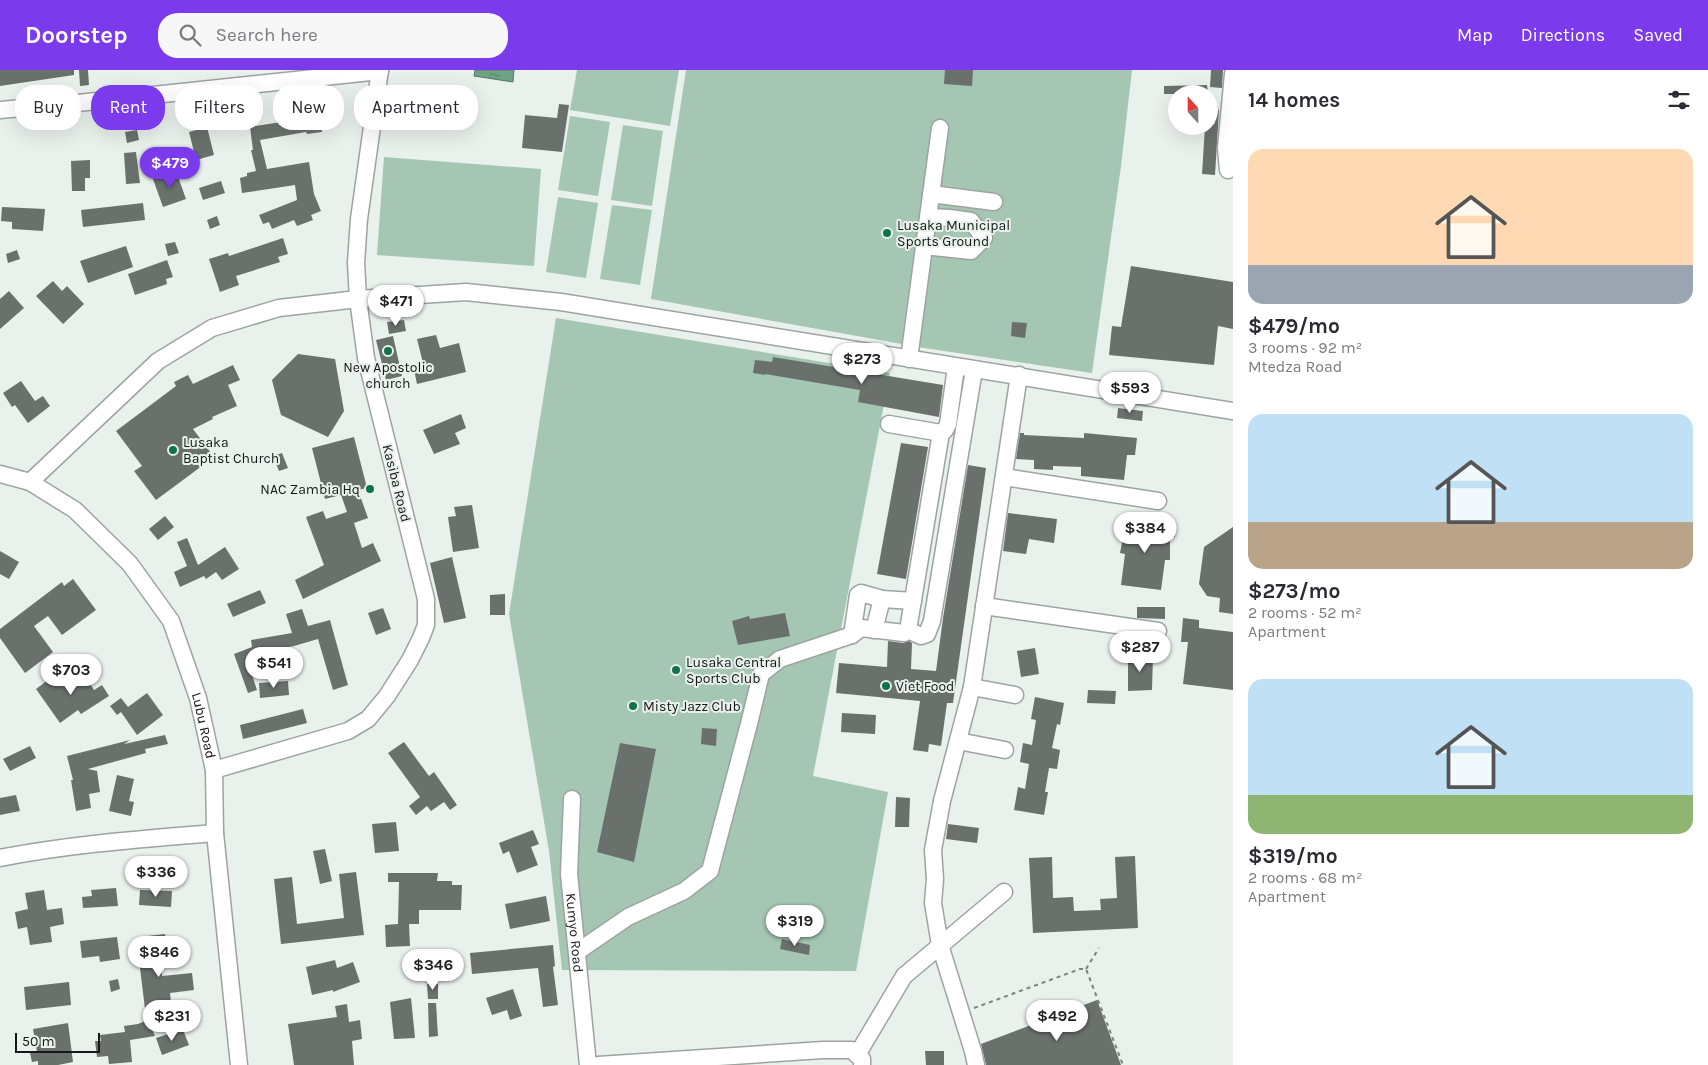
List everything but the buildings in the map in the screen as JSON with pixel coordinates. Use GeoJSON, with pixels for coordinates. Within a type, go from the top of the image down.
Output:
{"type":"FeatureCollection","features":[{"type":"Feature","properties":{"kind":"street"},"geometry":{"type":"LineString","coordinates":[[0,110],[78,104],[380,71]]}},
{"type":"Feature","properties":{"kind":"street","name":"Kasiba Road"},"geometry":{"type":"LineString","coordinates":[[214,770],[348,731],[368,719],[387,696],[410,660],[426,625],[426,599],[366,358],[358,298],[356,263],[359,219],[380,71]]}},
{"type":"Feature","properties":{"kind":"street"},"geometry":{"type":"LineString","coordinates":[[1228,170],[1226,148],[1233,74]]}},
{"type":"Feature","properties":{"kind":"street"},"geometry":{"type":"LineString","coordinates":[[909,359],[940,128]]}},
{"type":"Feature","properties":{"kind":"street"},"geometry":{"type":"LineString","coordinates":[[931,194],[994,202]]}},
{"type":"Feature","properties":{"kind":"street"},"geometry":{"type":"LineString","coordinates":[[924,246],[971,251],[984,238],[971,221],[928,217]]}},
{"type":"Feature","properties":{"kind":"street"},"geometry":{"type":"LineString","coordinates":[[30,482],[158,361],[212,328],[279,308],[358,298],[466,292],[561,302],[1233,411]]}},
{"type":"Feature","properties":{"kind":"street"},"geometry":{"type":"LineString","coordinates":[[889,424],[941,432],[945,430],[948,424],[956,367]]}},
{"type":"Feature","properties":{"kind":"street"},"geometry":{"type":"LineString","coordinates":[[908,630],[921,636],[927,634],[932,621],[974,370]]}},
{"type":"Feature","properties":{"kind":"street"},"geometry":{"type":"LineString","coordinates":[[976,1065],[962,1013],[940,945],[933,903],[935,879],[933,850],[942,801],[972,687],[1019,376]]}},
{"type":"Feature","properties":{"kind":"street"},"geometry":{"type":"LineString","coordinates":[[908,630],[941,432]]}},
{"type":"Feature","properties":{"kind":"street","name":"Lubu Road"},"geometry":{"type":"LineString","coordinates":[[0,474],[30,482],[75,510],[124,557],[171,621],[198,698],[214,770],[215,833],[238,1065]]}},
{"type":"Feature","properties":{"kind":"street"},"geometry":{"type":"LineString","coordinates":[[1004,477],[1158,501]]}},
{"type":"Feature","properties":{"kind":"street"},"geometry":{"type":"LineString","coordinates":[[852,635],[858,595],[861,593],[882,599],[913,601]]}},
{"type":"Feature","properties":{"kind":"street"},"geometry":{"type":"LineString","coordinates":[[874,630],[882,599]]}},
{"type":"Feature","properties":{"kind":"street"},"geometry":{"type":"LineString","coordinates":[[984,606],[1158,631]]}},
{"type":"Feature","properties":{"kind":"street"},"geometry":{"type":"LineString","coordinates":[[577,952],[628,917],[684,890],[710,871],[761,674],[780,659],[852,635],[860,628],[904,633],[908,630]]}},
{"type":"Feature","properties":{"kind":"street"},"geometry":{"type":"LineString","coordinates":[[972,687],[1015,694]]}},
{"type":"Feature","properties":{"kind":"street"},"geometry":{"type":"LineString","coordinates":[[958,741],[1006,750]]}},
{"type":"Feature","properties":{"kind":"street","name":"Kumyo Road"},"geometry":{"type":"LineString","coordinates":[[572,800],[569,874],[588,1065]]}},
{"type":"Feature","properties":{"kind":"street"},"geometry":{"type":"LineString","coordinates":[[0,858],[92,844],[215,833]]}},
{"type":"Feature","properties":{"kind":"street"},"geometry":{"type":"LineString","coordinates":[[598,1065],[742,1060],[823,1050],[852,1050],[860,1060],[904,976],[1004,892]]}},
{"type":"Feature","properties":{"kind":"path"},"geometry":{"type":"LineString","coordinates":[[1086,969],[1099,948]]}},
{"type":"Feature","properties":{"kind":"path"},"geometry":{"type":"LineString","coordinates":[[962,1013],[1080,969],[1086,969]]}},
{"type":"Feature","properties":{"kind":"path"},"geometry":{"type":"LineString","coordinates":[[1086,969],[1123,1065]]}},
{"type":"Feature","properties":{"kind":"shaded area"},"geometry":{"type":"Polygon","coordinates":[[[577,70],[679,70],[670,126],[570,110],[577,70]]]}},
{"type":"Feature","properties":{"kind":"shaded area","name":"Lusaka Municipal Sports Ground"},"geometry":{"type":"Polygon","coordinates":[[[686,70],[1132,70],[1121,166],[1092,373],[924,348],[651,299],[686,70]]]}},
{"type":"Feature","properties":{"kind":"shaded area"},"geometry":{"type":"Polygon","coordinates":[[[570,116],[610,122],[598,196],[558,190],[570,116]]]}},
{"type":"Feature","properties":{"kind":"shaded area"},"geometry":{"type":"Polygon","coordinates":[[[623,125],[663,131],[652,206],[611,200],[623,125]]]}},
{"type":"Feature","properties":{"kind":"shaded area"},"geometry":{"type":"Polygon","coordinates":[[[384,157],[541,169],[534,266],[377,255],[384,157]]]}},
{"type":"Feature","properties":{"kind":"shaded area"},"geometry":{"type":"Polygon","coordinates":[[[558,197],[598,203],[586,278],[546,272],[558,197]]]}},
{"type":"Feature","properties":{"kind":"shaded area"},"geometry":{"type":"Polygon","coordinates":[[[612,205],[652,210],[640,285],[600,279],[612,205]]]}},
{"type":"Feature","properties":{"kind":"shaded area","name":"Lusaka Central Sports Club"},"geometry":{"type":"Polygon","coordinates":[[[556,318],[890,373],[813,776],[888,792],[856,971],[562,970],[549,851],[509,614],[556,318]]]}},
{"type":"Feature","properties":{"kind":"water"},"geometry":{"type":"Polygon","coordinates":[[[475,70],[514,70],[513,82],[474,76],[475,70]]]}},
{"type":"Feature","properties":{"kind":"place","name":"Lusaka Municipal Sports Ground"},"geometry":{"type":"Point","coordinates":[887,233]}},
{"type":"Feature","properties":{"kind":"place","name":"New Apostolic church"},"geometry":{"type":"Point","coordinates":[388,351]}},
{"type":"Feature","properties":{"kind":"place","name":"Lusaka Baptist Church"},"geometry":{"type":"Point","coordinates":[173,450]}},
{"type":"Feature","properties":{"kind":"place","name":"NAC Zambia Hq"},"geometry":{"type":"Point","coordinates":[370,489]}},
{"type":"Feature","properties":{"kind":"place","name":"Lusaka Central Sports Club"},"geometry":{"type":"Point","coordinates":[676,670]}},
{"type":"Feature","properties":{"kind":"place","name":"Viet Food"},"geometry":{"type":"Point","coordinates":[886,686]}},
{"type":"Feature","properties":{"kind":"place","name":"Misty Jazz Club"},"geometry":{"type":"Point","coordinates":[633,706]}}]}
